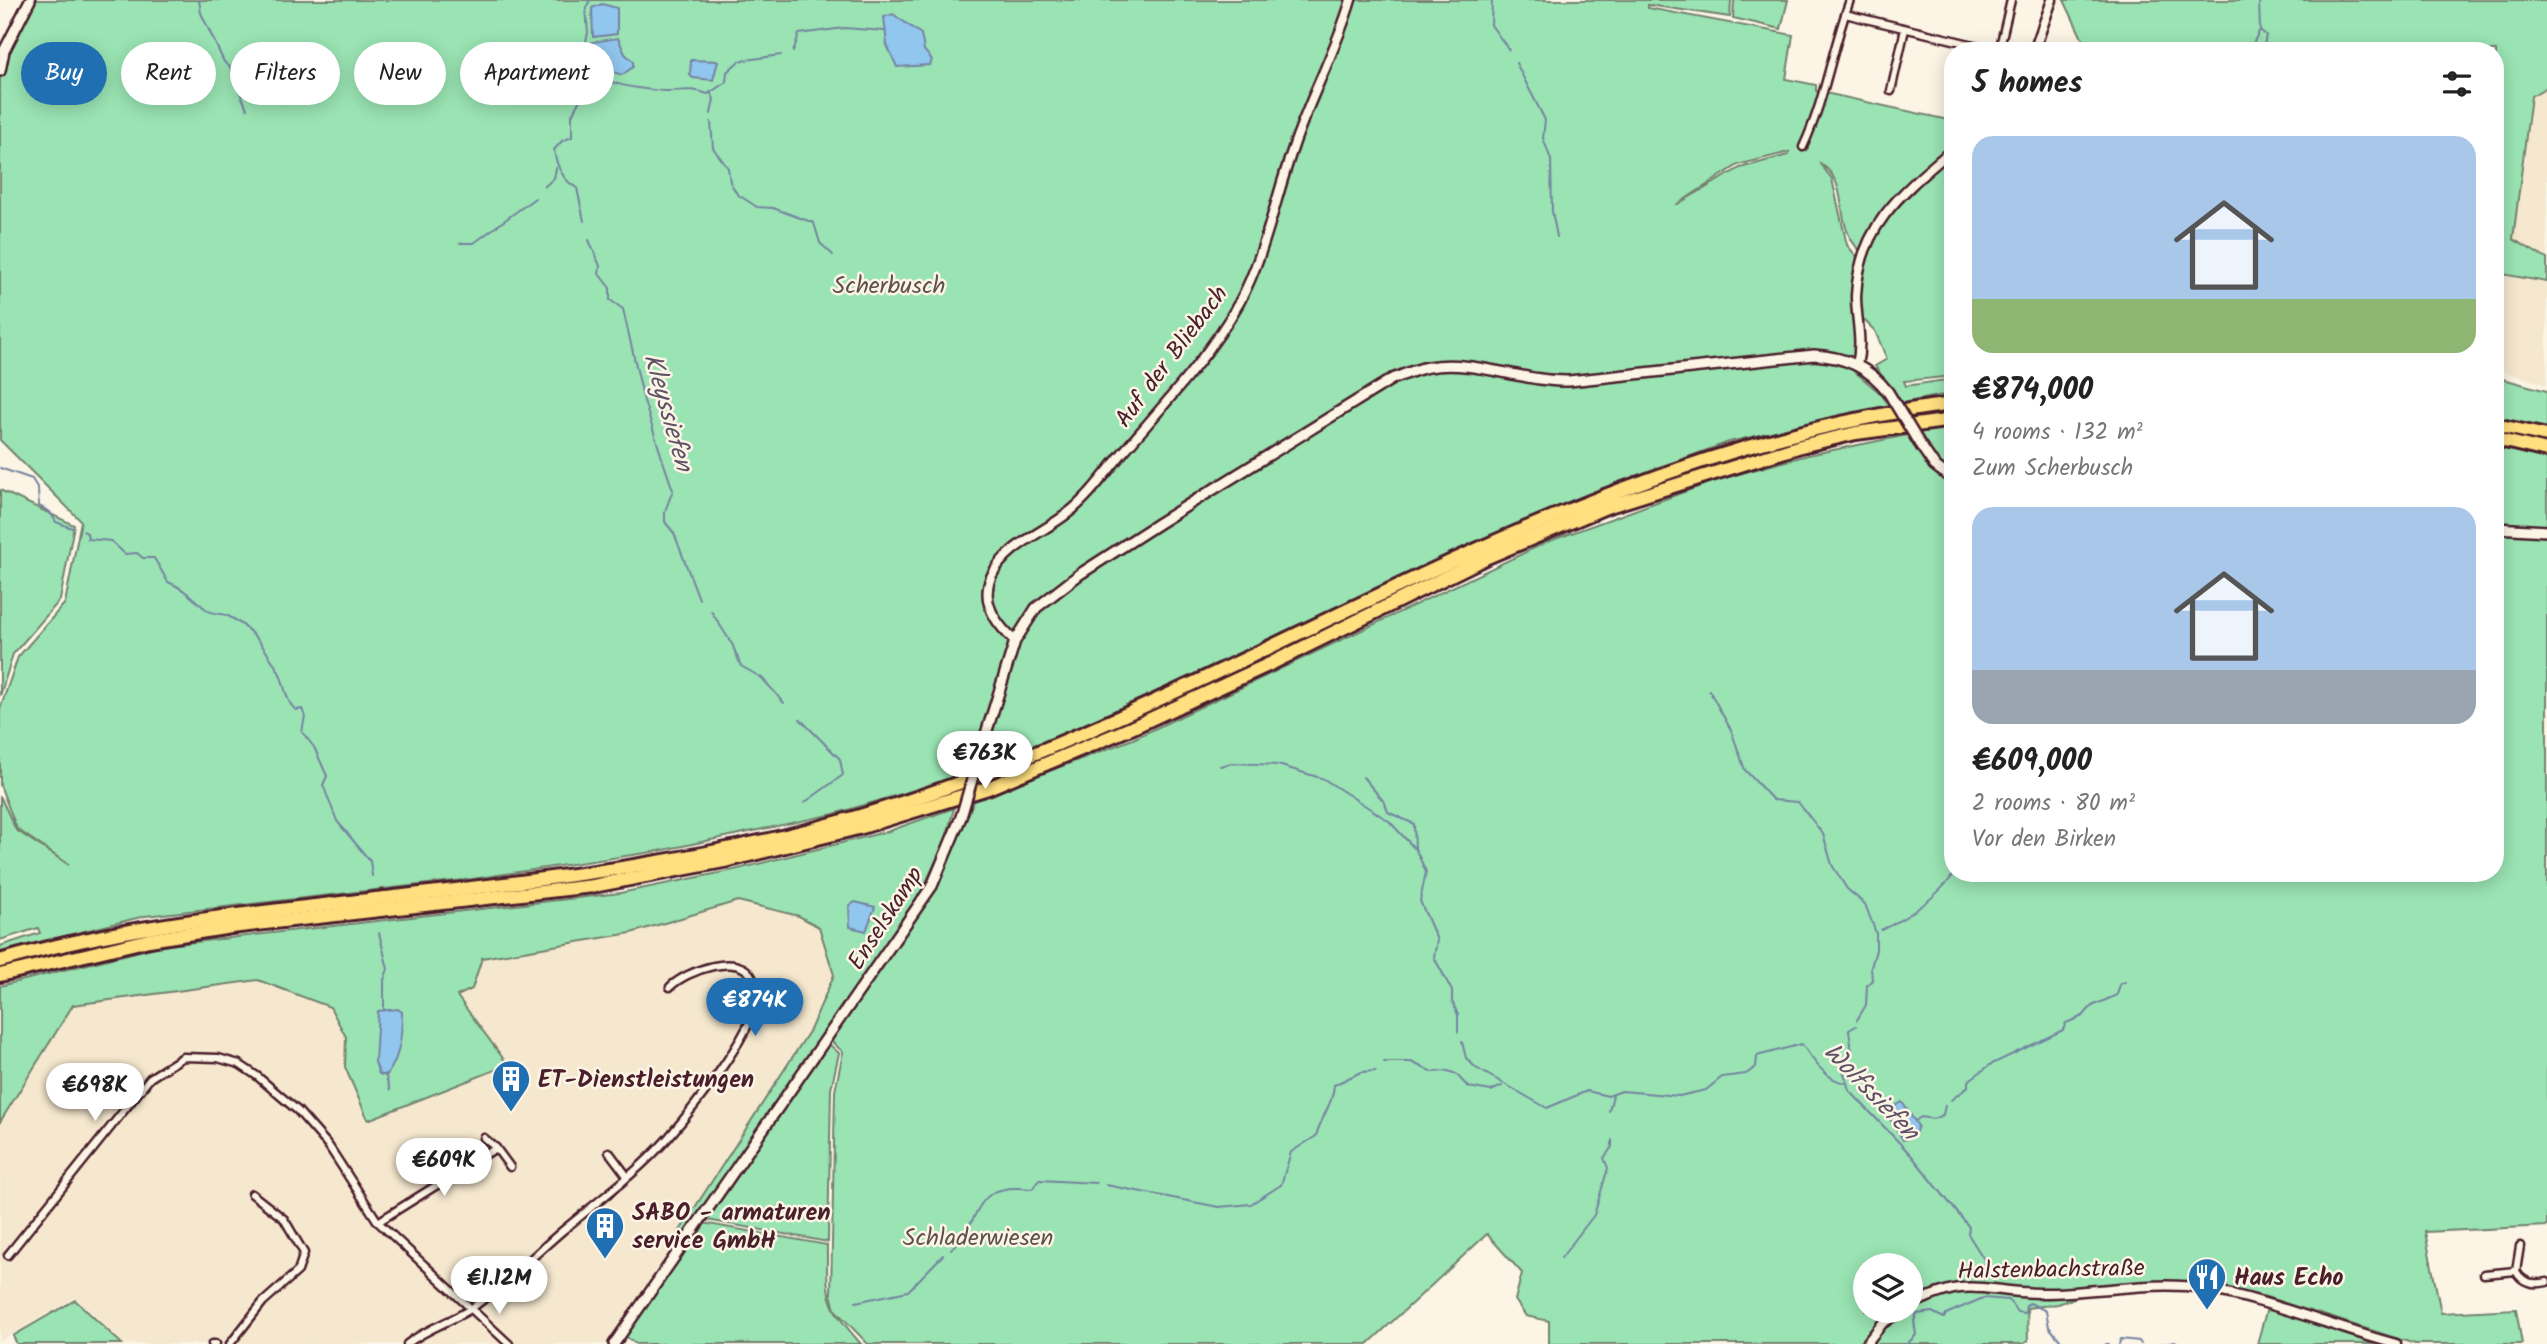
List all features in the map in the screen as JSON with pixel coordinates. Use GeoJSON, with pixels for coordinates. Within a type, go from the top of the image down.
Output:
{"type":"FeatureCollection","features":[{"type":"Feature","properties":{"kind":"highway"},"geometry":{"type":"LineString","coordinates":[[0,961],[145,927],[591,873],[725,848],[859,816],[982,773],[1125,716],[1478,547],[1602,496],[1707,459],[1796,433],[1944,406]]}},
{"type":"Feature","properties":{"kind":"highway"},"geometry":{"type":"LineString","coordinates":[[0,975],[149,940],[231,927],[593,886],[729,860],[862,827],[988,788],[1131,728],[1272,663],[1485,558],[1606,507],[1801,446],[1856,433],[1944,421]]}},
{"type":"Feature","properties":{"kind":"highway"},"geometry":{"type":"LineString","coordinates":[[2504,427],[2547,436]]}},
{"type":"Feature","properties":{"kind":"highway"},"geometry":{"type":"LineString","coordinates":[[2504,441],[2547,451]]}},
{"type":"Feature","properties":{"kind":"main road"},"geometry":{"type":"LineString","coordinates":[[0,71],[4,51],[30,0]]}},
{"type":"Feature","properties":{"kind":"main road","name":"Enselskamp"},"geometry":{"type":"LineString","coordinates":[[614,1344],[932,886],[961,817],[1015,641],[1036,608],[1080,574],[1344,407],[1392,379],[1427,367],[1465,366],[1556,381],[1801,355],[1835,357],[1857,365]]}},
{"type":"Feature","properties":{"kind":"main road"},"geometry":{"type":"LineString","coordinates":[[1857,365],[1873,376],[1888,392],[1934,465],[1944,473]]}},
{"type":"Feature","properties":{"kind":"main road"},"geometry":{"type":"LineString","coordinates":[[2504,528],[2547,531]]}},
{"type":"Feature","properties":{"kind":"street","name":"Auf der Bliebach"},"geometry":{"type":"LineString","coordinates":[[1015,641],[994,619],[989,607],[991,578],[1004,559],[1023,543],[1070,512],[1191,371],[1239,303],[1258,259],[1305,114],[1342,33],[1352,0]]}},
{"type":"Feature","properties":{"kind":"street"},"geometry":{"type":"LineString","coordinates":[[1802,147],[1818,115],[1850,0]]}},
{"type":"Feature","properties":{"kind":"street"},"geometry":{"type":"LineString","coordinates":[[2001,42],[2011,0]]}},
{"type":"Feature","properties":{"kind":"street"},"geometry":{"type":"LineString","coordinates":[[2037,42],[2052,0]]}},
{"type":"Feature","properties":{"kind":"street"},"geometry":{"type":"LineString","coordinates":[[1845,14],[1961,42]]}},
{"type":"Feature","properties":{"kind":"street"},"geometry":{"type":"LineString","coordinates":[[1891,91],[1905,29]]}},
{"type":"Feature","properties":{"kind":"street"},"geometry":{"type":"LineString","coordinates":[[1857,365],[1860,352],[1857,282],[1866,247],[1891,204],[1944,157]]}},
{"type":"Feature","properties":{"kind":"street"},"geometry":{"type":"LineString","coordinates":[[407,1344],[420,1334],[471,1309],[627,1176],[667,1139],[694,1105],[736,1045],[755,1009],[758,996],[751,973],[739,965],[724,964],[680,976],[670,987]]}},
{"type":"Feature","properties":{"kind":"street"},"geometry":{"type":"LineString","coordinates":[[8,1255],[150,1078],[183,1057],[218,1058],[239,1064],[298,1111],[328,1145],[378,1222],[509,1344]]}},
{"type":"Feature","properties":{"kind":"street"},"geometry":{"type":"LineString","coordinates":[[484,1138],[496,1148],[510,1167]]}},
{"type":"Feature","properties":{"kind":"street"},"geometry":{"type":"LineString","coordinates":[[378,1222],[496,1148]]}},
{"type":"Feature","properties":{"kind":"street"},"geometry":{"type":"LineString","coordinates":[[609,1152],[627,1176]]}},
{"type":"Feature","properties":{"kind":"street"},"geometry":{"type":"LineString","coordinates":[[230,1344],[263,1301],[298,1270],[304,1253],[284,1219],[252,1194]]}},
{"type":"Feature","properties":{"kind":"street"},"geometry":{"type":"LineString","coordinates":[[2520,1246],[2515,1271],[2519,1278],[2528,1283],[2547,1282]]}},
{"type":"Feature","properties":{"kind":"street"},"geometry":{"type":"LineString","coordinates":[[2484,1274],[2515,1271]]}},
{"type":"Feature","properties":{"kind":"street","name":"Halstenbachstraße"},"geometry":{"type":"LineString","coordinates":[[1923,1301],[1951,1288],[1967,1286],[2042,1293],[2199,1287],[2261,1302],[2396,1344]]}},
{"type":"Feature","properties":{"kind":"street"},"geometry":{"type":"LineString","coordinates":[[1866,1344],[1883,1323]]}},
{"type":"Feature","properties":{"kind":"shaded area"},"geometry":{"type":"Polygon","coordinates":[[[2547,87],[2547,259],[2513,239],[2531,96],[2547,87]]]}},
{"type":"Feature","properties":{"kind":"shaded area"},"geometry":{"type":"Polygon","coordinates":[[[2504,274],[2547,282],[2547,385],[2504,372],[2504,274]]]}},
{"type":"Feature","properties":{"kind":"shaded area"},"geometry":{"type":"Polygon","coordinates":[[[738,901],[799,916],[818,927],[834,975],[810,1030],[673,1254],[606,1344],[124,1344],[75,1298],[0,1341],[0,1124],[73,1005],[258,980],[330,1007],[346,1037],[345,1067],[507,1065],[457,996],[472,989],[482,958],[631,933],[738,901]]]}},
{"type":"Feature","properties":{"kind":"green space","name":"Scherbusch"},"geometry":{"type":"Polygon","coordinates":[[[33,0],[1731,0],[1730,17],[1648,5],[1648,8],[1793,35],[1786,79],[1816,85],[1816,91],[1944,119],[1944,154],[1888,203],[1861,252],[1846,229],[1836,182],[1819,162],[1832,179],[1847,245],[1858,258],[1855,280],[1854,371],[1880,393],[1890,406],[1729,442],[1600,489],[1475,542],[1124,712],[981,770],[834,814],[659,851],[472,879],[145,916],[0,952],[0,946],[40,933],[38,928],[0,940],[0,796],[16,830],[69,865],[17,829],[0,785],[0,709],[18,657],[65,603],[81,521],[0,440],[0,78],[6,52],[33,0]],[[1789,152],[1738,165],[1676,205],[1740,168],[1788,155],[1789,152]]]}},
{"type":"Feature","properties":{"kind":"green space"},"geometry":{"type":"Polygon","coordinates":[[[1734,0],[1788,0],[1781,29],[1733,18],[1734,0]]]}},
{"type":"Feature","properties":{"kind":"green space"},"geometry":{"type":"Polygon","coordinates":[[[2064,0],[2547,0],[2547,87],[2531,96],[2513,239],[2547,259],[2547,282],[2504,274],[2504,42],[2084,42],[2064,0]]]}},
{"type":"Feature","properties":{"kind":"green space"},"geometry":{"type":"Polygon","coordinates":[[[1944,160],[1944,377],[1904,381],[1906,386],[1944,380],[1944,395],[1902,403],[1875,366],[1887,359],[1875,331],[1861,317],[1862,287],[1873,240],[1883,221],[1912,188],[1944,160]]]}},
{"type":"Feature","properties":{"kind":"green space"},"geometry":{"type":"Polygon","coordinates":[[[2504,379],[2547,391],[2547,429],[2504,419],[2504,379]]]}},
{"type":"Feature","properties":{"kind":"green space","name":"Schladerwiesen"},"geometry":{"type":"Polygon","coordinates":[[[1944,428],[1944,882],[2504,882],[2504,448],[2547,457],[2547,1226],[2425,1232],[2441,1313],[2516,1309],[2522,1344],[2415,1344],[2266,1297],[2203,1284],[2117,1283],[2058,1304],[2027,1308],[2028,1341],[2023,1344],[1549,1344],[1549,1321],[1526,1316],[1515,1300],[1522,1273],[1487,1234],[1368,1344],[868,1344],[835,1310],[831,1294],[835,1091],[843,1052],[830,1040],[928,894],[961,832],[974,800],[1133,739],[1547,542],[1717,480],[1808,455],[1944,428]]]}},
{"type":"Feature","properties":{"kind":"green space"},"geometry":{"type":"Polygon","coordinates":[[[0,490],[74,525],[60,600],[13,654],[0,696],[0,490]]]}},
{"type":"Feature","properties":{"kind":"green space"},"geometry":{"type":"Polygon","coordinates":[[[954,808],[946,839],[924,887],[673,1254],[668,1249],[810,1030],[834,975],[819,927],[799,916],[738,901],[631,933],[482,958],[472,989],[457,996],[508,1065],[368,1120],[345,1067],[346,1037],[330,1007],[258,980],[73,1005],[0,1122],[0,986],[160,946],[620,893],[734,870],[889,831],[954,808]]]}},
{"type":"Feature","properties":{"kind":"green space"},"geometry":{"type":"Polygon","coordinates":[[[829,1044],[839,1053],[831,1089],[828,1242],[707,1220],[829,1044]]]}},
{"type":"Feature","properties":{"kind":"green space"},"geometry":{"type":"Polygon","coordinates":[[[703,1223],[827,1245],[830,1299],[840,1319],[861,1344],[636,1344],[625,1336],[703,1223]]]}},
{"type":"Feature","properties":{"kind":"green space"},"geometry":{"type":"Polygon","coordinates":[[[75,1300],[122,1344],[17,1344],[13,1336],[75,1300]]]}},
{"type":"Feature","properties":{"kind":"green space"},"geometry":{"type":"Polygon","coordinates":[[[2267,1308],[2375,1344],[2257,1344],[2267,1308]]]}},
{"type":"Feature","properties":{"kind":"water"},"geometry":{"type":"Polygon","coordinates":[[[602,4],[617,8],[617,34],[593,37],[592,8],[602,4]]]}},
{"type":"Feature","properties":{"kind":"water"},"geometry":{"type":"Polygon","coordinates":[[[893,14],[921,34],[924,50],[932,60],[930,65],[897,67],[887,45],[884,17],[893,14]]]}},
{"type":"Feature","properties":{"kind":"water"},"geometry":{"type":"Polygon","coordinates":[[[618,38],[625,54],[633,61],[633,67],[622,75],[614,72],[614,42],[592,42],[618,38]]]}},
{"type":"Feature","properties":{"kind":"water"},"geometry":{"type":"Polygon","coordinates":[[[691,60],[718,61],[713,80],[693,78],[690,75],[691,60]]]}},
{"type":"Feature","properties":{"kind":"water"},"geometry":{"type":"Polygon","coordinates":[[[855,902],[875,907],[866,931],[850,927],[849,906],[855,902]]]}},
{"type":"Feature","properties":{"kind":"water"},"geometry":{"type":"Polygon","coordinates":[[[398,1009],[402,1012],[399,1046],[386,1076],[379,1074],[375,1062],[378,1011],[398,1009]]]}},
{"type":"Feature","properties":{"kind":"water"},"geometry":{"type":"Polygon","coordinates":[[[1902,1102],[1918,1126],[1914,1136],[1903,1140],[1886,1112],[1902,1102]]]}},
{"type":"Feature","properties":{"kind":"waterway"},"geometry":{"type":"LineString","coordinates":[[199,0],[201,13],[224,62],[230,67],[247,109]]}},
{"type":"Feature","properties":{"kind":"waterway","name":"Kleyssiefen"},"geometry":{"type":"LineString","coordinates":[[584,221],[577,188],[561,172],[554,150],[562,141],[572,137],[572,115],[588,84],[583,54],[588,33],[586,8],[590,0]]}},
{"type":"Feature","properties":{"kind":"waterway"},"geometry":{"type":"LineString","coordinates":[[1492,0],[1491,25],[1509,50]]}},
{"type":"Feature","properties":{"kind":"waterway"},"geometry":{"type":"LineString","coordinates":[[2259,0],[2260,30],[2266,35],[2265,42]]}},
{"type":"Feature","properties":{"kind":"waterway"},"geometry":{"type":"LineString","coordinates":[[793,52],[799,34],[844,28],[885,31]]}},
{"type":"Feature","properties":{"kind":"waterway"},"geometry":{"type":"LineString","coordinates":[[2254,42],[2260,30]]}},
{"type":"Feature","properties":{"kind":"waterway"},"geometry":{"type":"LineString","coordinates":[[614,82],[644,89],[685,90],[708,94],[726,82],[727,72],[739,61],[781,55]]}},
{"type":"Feature","properties":{"kind":"waterway"},"geometry":{"type":"LineString","coordinates":[[1516,63],[1545,120],[1543,138],[1551,160],[1552,211],[1557,237]]}},
{"type":"Feature","properties":{"kind":"waterway"},"geometry":{"type":"LineString","coordinates":[[710,92],[714,99],[711,114]]}},
{"type":"Feature","properties":{"kind":"waterway"},"geometry":{"type":"LineString","coordinates":[[711,122],[713,148],[728,168],[730,182],[737,194],[757,207],[773,208],[814,223],[820,243],[833,255]]}},
{"type":"Feature","properties":{"kind":"waterway"},"geometry":{"type":"LineString","coordinates":[[544,187],[554,178],[556,168]]}},
{"type":"Feature","properties":{"kind":"waterway"},"geometry":{"type":"LineString","coordinates":[[460,243],[474,243],[535,198]]}},
{"type":"Feature","properties":{"kind":"waterway","name":"Kleyssiefen"},"geometry":{"type":"LineString","coordinates":[[589,240],[600,266],[599,274],[610,288],[610,300],[623,309],[644,401],[673,490],[665,511],[665,522],[674,533],[699,599]]}},
{"type":"Feature","properties":{"kind":"waterway"},"geometry":{"type":"LineString","coordinates":[[0,468],[32,479],[38,489],[39,506],[50,512],[56,522],[72,528]]}},
{"type":"Feature","properties":{"kind":"waterway"},"geometry":{"type":"LineString","coordinates":[[83,531],[87,533],[88,539],[111,541],[125,554],[137,553],[143,558],[154,558],[168,582],[210,612],[225,615],[244,626],[257,639],[278,670],[292,706],[296,710],[302,709],[305,716],[302,732],[314,747],[327,776],[323,785],[337,821],[370,861],[372,876]]}},
{"type":"Feature","properties":{"kind":"waterway","name":"Kleyssiefen"},"geometry":{"type":"LineString","coordinates":[[711,611],[732,644],[741,666],[762,678],[784,703]]}},
{"type":"Feature","properties":{"kind":"waterway"},"geometry":{"type":"LineString","coordinates":[[1709,690],[1731,730],[1745,770],[1773,800],[1798,802],[1823,834],[1832,865],[1847,889],[1865,904],[1876,933],[1876,950],[1871,967],[1872,980],[1867,985],[1866,1005],[1857,1020]]}},
{"type":"Feature","properties":{"kind":"waterway","name":"Kleyssiefen"},"geometry":{"type":"LineString","coordinates":[[800,719],[840,759],[843,775],[804,803]]}},
{"type":"Feature","properties":{"kind":"waterway","name":"Wolfssiefen"},"geometry":{"type":"LineString","coordinates":[[1220,766],[1233,763],[1278,765],[1324,779],[1389,821],[1416,850],[1426,872],[1420,901],[1437,940],[1434,957],[1452,991],[1452,1001],[1458,1015],[1458,1032]]}},
{"type":"Feature","properties":{"kind":"waterway"},"geometry":{"type":"LineString","coordinates":[[1363,777],[1385,803],[1388,812],[1414,824],[1415,848]]}},
{"type":"Feature","properties":{"kind":"waterway"},"geometry":{"type":"LineString","coordinates":[[1881,930],[1922,906],[1947,882]]}},
{"type":"Feature","properties":{"kind":"waterway"},"geometry":{"type":"LineString","coordinates":[[379,933],[388,969],[384,980],[384,1010]]}},
{"type":"Feature","properties":{"kind":"waterway"},"geometry":{"type":"LineString","coordinates":[[1951,1100],[1968,1087],[1968,1081],[1990,1065],[2063,1030],[2066,1023],[2083,1016],[2092,1006],[2117,995],[2120,984],[2125,982]]}},
{"type":"Feature","properties":{"kind":"waterway"},"geometry":{"type":"LineString","coordinates":[[1847,1081],[1843,1071],[1852,1053],[1849,1030],[1856,1026]]}},
{"type":"Feature","properties":{"kind":"waterway","name":"Wolfssiefen"},"geometry":{"type":"LineString","coordinates":[[1462,1042],[1466,1058],[1476,1068],[1547,1108],[1587,1091],[1608,1096],[1622,1091],[1679,1096],[1706,1090],[1722,1077],[1746,1074],[1756,1067],[1757,1056],[1802,1044],[1815,1063],[1827,1074],[1847,1083],[1849,1090],[1911,1155],[1969,1227],[1968,1234],[1985,1261],[1984,1279]]}},
{"type":"Feature","properties":{"kind":"waterway"},"geometry":{"type":"LineString","coordinates":[[1384,1062],[1411,1062],[1432,1072],[1448,1071],[1456,1074],[1468,1087],[1491,1091],[1502,1086]]}},
{"type":"Feature","properties":{"kind":"waterway"},"geometry":{"type":"LineString","coordinates":[[1106,1185],[1219,1207],[1251,1204],[1281,1185],[1291,1152],[1316,1136],[1334,1085],[1361,1072],[1376,1071]]}},
{"type":"Feature","properties":{"kind":"waterway"},"geometry":{"type":"LineString","coordinates":[[385,1074],[390,1090]]}},
{"type":"Feature","properties":{"kind":"waterway"},"geometry":{"type":"LineString","coordinates":[[1609,1111],[1613,1095]]}},
{"type":"Feature","properties":{"kind":"waterway"},"geometry":{"type":"LineString","coordinates":[[1915,1121],[1921,1117],[1933,1119],[1943,1115],[1945,1105]]}},
{"type":"Feature","properties":{"kind":"waterway"},"geometry":{"type":"LineString","coordinates":[[1561,1258],[1594,1215],[1608,1168],[1604,1158],[1612,1147],[1612,1140]]}},
{"type":"Feature","properties":{"kind":"waterway"},"geometry":{"type":"LineString","coordinates":[[951,1249],[962,1237],[981,1204],[988,1196],[998,1191],[1012,1188],[1032,1189],[1039,1180],[1096,1183]]}},
{"type":"Feature","properties":{"kind":"waterway"},"geometry":{"type":"LineString","coordinates":[[856,1302],[908,1291],[943,1255]]}},
{"type":"Feature","properties":{"kind":"waterway"},"geometry":{"type":"LineString","coordinates":[[1907,1344],[1916,1335],[1914,1321],[1917,1314],[1932,1312],[1944,1318],[1946,1314],[1983,1298]]}},
{"type":"Feature","properties":{"kind":"waterway"},"geometry":{"type":"LineString","coordinates":[[1984,1298],[2009,1300],[2017,1312],[2025,1313],[2026,1305],[2030,1303],[2046,1311],[2049,1327],[2060,1340],[2059,1344]]}},
{"type":"Feature","properties":{"kind":"waterway"},"geometry":{"type":"LineString","coordinates":[[2119,1344],[2121,1339],[2139,1341],[2141,1344]]}},
{"type":"Feature","properties":{"kind":"waterway"},"geometry":{"type":"LineString","coordinates":[[2160,1344],[2175,1341],[2180,1344]]}},
{"type":"Feature","properties":{"kind":"place","name":"ET-Dienstleistungen"},"geometry":{"type":"Point","coordinates":[511,1113]}},
{"type":"Feature","properties":{"kind":"place","name":"SABO - armaturen service GmbH"},"geometry":{"type":"Point","coordinates":[605,1260]}},
{"type":"Feature","properties":{"kind":"place","name":"Haus Echo"},"geometry":{"type":"Point","coordinates":[2207,1311]}}]}
